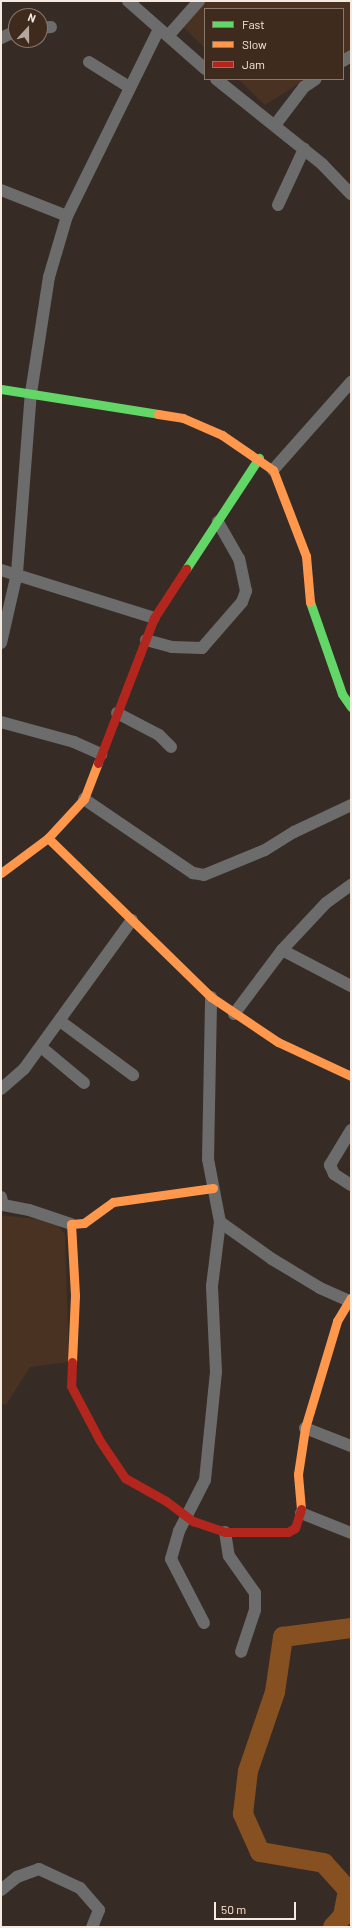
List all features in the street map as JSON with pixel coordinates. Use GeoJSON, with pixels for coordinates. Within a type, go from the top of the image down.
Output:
{"type":"FeatureCollection","features":[{"type":"Feature","properties":{"kind":"street"},"geometry":{"type":"LineString","coordinates":[[128,1],[204,68]]}},
{"type":"Feature","properties":{"kind":"street"},"geometry":{"type":"LineString","coordinates":[[1,643],[17,573],[31,393],[49,277],[67,216],[129,87],[163,32],[199,1]]}},
{"type":"Feature","properties":{"kind":"street"},"geometry":{"type":"LineString","coordinates":[[89,62],[129,87]]}},
{"type":"Feature","properties":{"kind":"street"},"geometry":{"type":"LineString","coordinates":[[217,80],[304,149],[351,194]]}},
{"type":"Feature","properties":{"kind":"street"},"geometry":{"type":"LineString","coordinates":[[275,125],[304,87],[314,80]]}},
{"type":"Feature","properties":{"kind":"street"},"geometry":{"type":"LineString","coordinates":[[278,205],[304,149]]}},
{"type":"Feature","properties":{"kind":"street"},"geometry":{"type":"LineString","coordinates":[[1,190],[67,216]]}},
{"type":"Feature","properties":{"kind":"street"},"geometry":{"type":"LineString","coordinates":[[272,470],[351,382]]}},
{"type":"Feature","properties":{"kind":"street"},"geometry":{"type":"LineString","coordinates":[[1,389],[183,418],[222,435],[259,458],[272,470],[306,556],[310,608],[342,694],[351,707]]}},
{"type":"Feature","properties":{"kind":"street"},"geometry":{"type":"LineString","coordinates":[[1,873],[48,838],[84,799],[154,618],[259,458]]}},
{"type":"Feature","properties":{"kind":"street"},"geometry":{"type":"LineString","coordinates":[[146,640],[172,647],[202,648],[242,602],[246,591],[239,558],[218,522]]}},
{"type":"Feature","properties":{"kind":"street"},"geometry":{"type":"LineString","coordinates":[[1,570],[17,573],[154,618]]}},
{"type":"Feature","properties":{"kind":"street"},"geometry":{"type":"LineString","coordinates":[[117,713],[159,735],[171,747]]}},
{"type":"Feature","properties":{"kind":"street"},"geometry":{"type":"LineString","coordinates":[[1,722],[74,742],[101,754]]}},
{"type":"Feature","properties":{"kind":"street"},"geometry":{"type":"LineString","coordinates":[[84,799],[193,873],[204,875],[265,850],[294,832],[351,805]]}},
{"type":"Feature","properties":{"kind":"street"},"geometry":{"type":"LineString","coordinates":[[48,838],[211,997],[234,1014],[278,1042],[351,1076]]}},
{"type":"Feature","properties":{"kind":"street"},"geometry":{"type":"LineString","coordinates":[[234,1014],[282,950],[326,903],[351,885]]}},
{"type":"Feature","properties":{"kind":"street"},"geometry":{"type":"LineString","coordinates":[[1,1089],[24,1069],[132,920]]}},
{"type":"Feature","properties":{"kind":"street"},"geometry":{"type":"LineString","coordinates":[[282,950],[351,986]]}},
{"type":"Feature","properties":{"kind":"street"},"geometry":{"type":"LineString","coordinates":[[204,1623],[171,1559],[179,1531],[188,1517],[205,1480],[216,1372],[212,1286],[220,1222],[208,1159],[211,997]]}},
{"type":"Feature","properties":{"kind":"street"},"geometry":{"type":"LineString","coordinates":[[60,1021],[133,1075]]}},
{"type":"Feature","properties":{"kind":"street"},"geometry":{"type":"LineString","coordinates":[[41,1047],[84,1083]]}},
{"type":"Feature","properties":{"kind":"street"},"geometry":{"type":"LineString","coordinates":[[351,1130],[330,1165],[334,1174],[351,1185]]}},
{"type":"Feature","properties":{"kind":"street"},"geometry":{"type":"LineString","coordinates":[[1,1197],[3,1205],[35,1212],[71,1224],[84,1223],[113,1202],[213,1188]]}},
{"type":"Feature","properties":{"kind":"street"},"geometry":{"type":"LineString","coordinates":[[71,1224],[75,1296],[70,1386],[100,1441],[125,1478],[188,1517],[225,1532],[288,1532],[295,1528],[301,1513],[298,1474],[305,1428],[337,1321],[350,1299],[320,1288],[279,1263],[220,1222]]}},
{"type":"Feature","properties":{"kind":"street"},"geometry":{"type":"LineString","coordinates":[[305,1428],[351,1446]]}},
{"type":"Feature","properties":{"kind":"street"},"geometry":{"type":"LineString","coordinates":[[301,1513],[351,1533]]}},
{"type":"Feature","properties":{"kind":"street"},"geometry":{"type":"LineString","coordinates":[[225,1532],[229,1556],[255,1593],[255,1610],[241,1652]]}},
{"type":"Feature","properties":{"kind":"street"},"geometry":{"type":"LineString","coordinates":[[1,1890],[17,1877],[39,1869],[80,1888],[99,1910],[92,1927]]}},
{"type":"Feature","properties":{"kind":"shaded area"},"geometry":{"type":"Polygon","coordinates":[[[205,1],[351,1],[351,52],[344,56],[344,8],[204,8],[204,47],[182,26],[205,1]]]}},
{"type":"Feature","properties":{"kind":"shaded area"},"geometry":{"type":"Polygon","coordinates":[[[239,80],[304,80],[265,105],[239,80]]]}},
{"type":"Feature","properties":{"kind":"shaded area"},"geometry":{"type":"Polygon","coordinates":[[[1,1215],[54,1221],[65,1234],[69,1362],[30,1367],[6,1405],[1,1404],[1,1215]]]}},
{"type":"Feature","properties":{"kind":"waterway"},"geometry":{"type":"LineString","coordinates":[[333,1927],[343,1916],[348,1890],[324,1863],[260,1852],[243,1814],[248,1771],[275,1692],[283,1637],[351,1628]]}},
{"type":"Feature","properties":{"kind":"traffic: fast"},"geometry":{"type":"LineString","coordinates":[[1,389],[158,414]]}},
{"type":"Feature","properties":{"kind":"traffic: fast"},"geometry":{"type":"LineString","coordinates":[[186,569],[259,458]]}},
{"type":"Feature","properties":{"kind":"traffic: fast"},"geometry":{"type":"LineString","coordinates":[[310,602],[342,694],[351,707]]}},
{"type":"Feature","properties":{"kind":"traffic: slow"},"geometry":{"type":"LineString","coordinates":[[158,414],[183,418],[222,435],[273,470],[306,556],[310,602]]}},
{"type":"Feature","properties":{"kind":"traffic: slow"},"geometry":{"type":"LineString","coordinates":[[1,873],[48,838],[84,799],[98,763]]}},
{"type":"Feature","properties":{"kind":"traffic: slow"},"geometry":{"type":"LineString","coordinates":[[48,838],[211,997],[278,1042],[351,1076]]}},
{"type":"Feature","properties":{"kind":"traffic: slow"},"geometry":{"type":"LineString","coordinates":[[72,1362],[75,1295],[71,1224],[84,1223],[113,1202],[213,1188]]}},
{"type":"Feature","properties":{"kind":"traffic: slow"},"geometry":{"type":"LineString","coordinates":[[301,1509],[298,1474],[305,1428],[337,1321],[351,1298]]}},
{"type":"Feature","properties":{"kind":"traffic: jam"},"geometry":{"type":"LineString","coordinates":[[98,763],[154,618],[186,569]]}},
{"type":"Feature","properties":{"kind":"traffic: jam"},"geometry":{"type":"LineString","coordinates":[[72,1362],[71,1386],[100,1441],[125,1478],[166,1501],[193,1521],[225,1532],[288,1532],[295,1528],[301,1509]]}}]}
